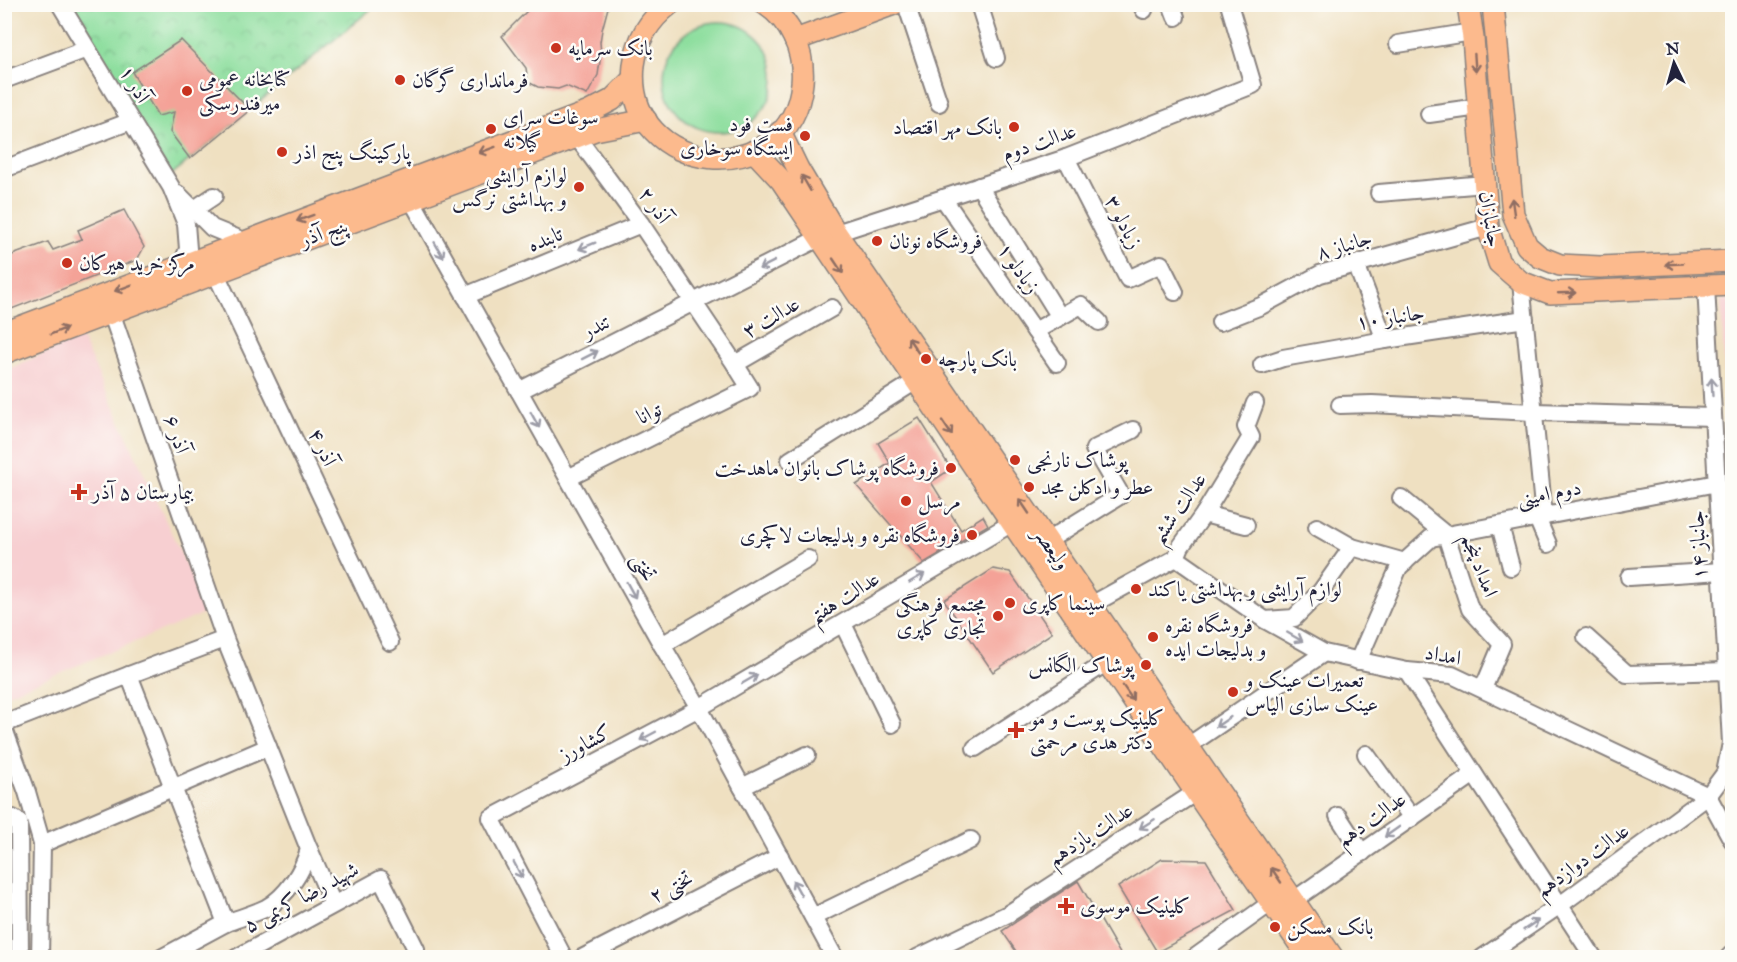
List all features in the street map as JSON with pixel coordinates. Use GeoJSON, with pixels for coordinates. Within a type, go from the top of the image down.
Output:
{"type":"FeatureCollection","features":[{"type":"Feature","properties":{"kind":"main road"},"geometry":{"type":"LineString","coordinates":[[765,4],[802,37]]}},
{"type":"Feature","properties":{"kind":"main road"},"geometry":{"type":"LineString","coordinates":[[663,6],[645,30],[635,54],[634,94],[646,120],[664,141],[688,154],[728,159],[754,151],[780,132],[793,114],[801,93],[802,37],[795,15],[783,4]]}},
{"type":"Feature","properties":{"kind":"main road"},"geometry":{"type":"LineString","coordinates":[[802,37],[894,4]]}},
{"type":"Feature","properties":{"kind":"main road","name":"جانبازان"},"geometry":{"type":"LineString","coordinates":[[1468,4],[1488,227],[1500,263],[1521,282],[1550,293],[1732,285]]}},
{"type":"Feature","properties":{"kind":"main road","name":"جانبازان"},"geometry":{"type":"LineString","coordinates":[[1493,4],[1513,214],[1527,246],[1540,257],[1560,265],[1600,267],[1732,261]]}},
{"type":"Feature","properties":{"kind":"main road","name":"پنج آذر"},"geometry":{"type":"LineString","coordinates":[[4,333],[589,112],[612,99],[633,79]]}},
{"type":"Feature","properties":{"kind":"main road","name":"پنج آذر"},"geometry":{"type":"LineString","coordinates":[[4,353],[595,130],[646,120]]}},
{"type":"Feature","properties":{"kind":"main road","name":"ولیعصر"},"geometry":{"type":"LineString","coordinates":[[780,132],[827,235],[916,381],[1309,957]]}},
{"type":"Feature","properties":{"kind":"main road","name":"ولیعصر"},"geometry":{"type":"LineString","coordinates":[[754,151],[827,235],[1047,541],[1333,957]]}},
{"type":"Feature","properties":{"kind":"street","name":"۱ آذر"},"geometry":{"type":"LineString","coordinates":[[60,4],[171,187]]}},
{"type":"Feature","properties":{"kind":"street"},"geometry":{"type":"LineString","coordinates":[[906,4],[939,103]]}},
{"type":"Feature","properties":{"kind":"street"},"geometry":{"type":"LineString","coordinates":[[979,4],[996,58]]}},
{"type":"Feature","properties":{"kind":"street","name":"عدالت دوم"},"geometry":{"type":"LineString","coordinates":[[827,235],[1066,158],[1253,85],[1229,4]]}},
{"type":"Feature","properties":{"kind":"street"},"geometry":{"type":"LineString","coordinates":[[1398,44],[1472,32]]}},
{"type":"Feature","properties":{"kind":"street"},"geometry":{"type":"LineString","coordinates":[[4,80],[87,49]]}},
{"type":"Feature","properties":{"kind":"street"},"geometry":{"type":"LineString","coordinates":[[1429,114],[1479,107]]}},
{"type":"Feature","properties":{"kind":"street"},"geometry":{"type":"LineString","coordinates":[[4,169],[131,121]]}},
{"type":"Feature","properties":{"kind":"street","name":"۲ آذر"},"geometry":{"type":"LineString","coordinates":[[577,137],[641,224],[693,302]]}},
{"type":"Feature","properties":{"kind":"street","name":"زیادلو ۳"},"geometry":{"type":"LineString","coordinates":[[1066,158],[1128,279],[1161,264],[1175,292]]}},
{"type":"Feature","properties":{"kind":"street"},"geometry":{"type":"LineString","coordinates":[[1379,193],[1485,184]]}},
{"type":"Feature","properties":{"kind":"street"},"geometry":{"type":"LineString","coordinates":[[979,186],[1060,317]]}},
{"type":"Feature","properties":{"kind":"street"},"geometry":{"type":"LineString","coordinates":[[171,187],[212,228],[244,241]]}},
{"type":"Feature","properties":{"kind":"street"},"geometry":{"type":"LineString","coordinates":[[171,187],[186,224],[188,249],[182,266]]}},
{"type":"Feature","properties":{"kind":"street"},"geometry":{"type":"LineString","coordinates":[[193,210],[214,196]]}},
{"type":"Feature","properties":{"kind":"street","name":"زیادلو ۱"},"geometry":{"type":"LineString","coordinates":[[943,198],[1057,363]]}},
{"type":"Feature","properties":{"kind":"street","name":"تختی"},"geometry":{"type":"LineString","coordinates":[[411,199],[699,708],[835,957]]}},
{"type":"Feature","properties":{"kind":"street","name":"تابنده"},"geometry":{"type":"LineString","coordinates":[[465,296],[641,224]]}},
{"type":"Feature","properties":{"kind":"street","name":"جانباز ۸"},"geometry":{"type":"LineString","coordinates":[[1220,322],[1262,306],[1320,274],[1488,227]]}},
{"type":"Feature","properties":{"kind":"street","name":"تندر"},"geometry":{"type":"LineString","coordinates":[[519,390],[827,235]]}},
{"type":"Feature","properties":{"kind":"street"},"geometry":{"type":"LineString","coordinates":[[1356,264],[1385,340]]}},
{"type":"Feature","properties":{"kind":"street","name":"آذر ۴"},"geometry":{"type":"LineString","coordinates":[[215,272],[390,642]]}},
{"type":"Feature","properties":{"kind":"street"},"geometry":{"type":"LineString","coordinates":[[1521,282],[1535,412],[1540,517],[1548,544]]}},
{"type":"Feature","properties":{"kind":"street","name":"جانباز ۱۴"},"geometry":{"type":"LineString","coordinates":[[1706,286],[1732,743],[1725,773],[1708,796]]}},
{"type":"Feature","properties":{"kind":"street","name":"عدالت ۳"},"geometry":{"type":"LineString","coordinates":[[693,302],[735,364],[832,308]]}},
{"type":"Feature","properties":{"kind":"street"},"geometry":{"type":"LineString","coordinates":[[1035,331],[1081,305],[1099,322]]}},
{"type":"Feature","properties":{"kind":"street","name":"آذر ۶"},"geometry":{"type":"LineString","coordinates":[[111,312],[225,639],[333,904]]}},
{"type":"Feature","properties":{"kind":"street","name":"۱۰ جانباز"},"geometry":{"type":"LineString","coordinates":[[1262,365],[1283,358],[1385,340],[1525,319]]}},
{"type":"Feature","properties":{"kind":"street","name":"توانا"},"geometry":{"type":"LineString","coordinates":[[568,478],[750,388],[735,364]]}},
{"type":"Feature","properties":{"kind":"street"},"geometry":{"type":"LineString","coordinates":[[790,460],[916,381]]}},
{"type":"Feature","properties":{"kind":"street","name":"عدالت ششم"},"geometry":{"type":"LineString","coordinates":[[1091,605],[1176,558],[1181,546],[1204,514],[1251,437],[1246,427],[1256,403]]}},
{"type":"Feature","properties":{"kind":"street"},"geometry":{"type":"LineString","coordinates":[[1340,405],[1372,404],[1713,417]]}},
{"type":"Feature","properties":{"kind":"street"},"geometry":{"type":"LineString","coordinates":[[1047,541],[1120,495],[1094,449],[1133,430]]}},
{"type":"Feature","properties":{"kind":"street","name":"دوم امینی"},"geometry":{"type":"LineString","coordinates":[[1402,565],[1431,538],[1717,483]]}},
{"type":"Feature","properties":{"kind":"street","name":"امداد پنجم"},"geometry":{"type":"LineString","coordinates":[[1401,498],[1446,535],[1470,609],[1502,644],[1483,689]]}},
{"type":"Feature","properties":{"kind":"street"},"geometry":{"type":"LineString","coordinates":[[1204,514],[1246,525]]}},
{"type":"Feature","properties":{"kind":"street","name":"عدالت هفتم"},"geometry":{"type":"LineString","coordinates":[[699,708],[1012,523]]}},
{"type":"Feature","properties":{"kind":"street"},"geometry":{"type":"LineString","coordinates":[[1500,525],[1511,567]]}},
{"type":"Feature","properties":{"kind":"street"},"geometry":{"type":"LineString","coordinates":[[1317,527],[1352,547],[1402,565],[1358,661]]}},
{"type":"Feature","properties":{"kind":"street"},"geometry":{"type":"LineString","coordinates":[[1265,620],[1294,618],[1321,591],[1352,547]]}},
{"type":"Feature","properties":{"kind":"street","name":"امداد"},"geometry":{"type":"LineString","coordinates":[[1176,558],[1265,620],[1324,653],[1407,671],[1452,675],[1708,796]]}},
{"type":"Feature","properties":{"kind":"street"},"geometry":{"type":"LineString","coordinates":[[662,645],[808,559]]}},
{"type":"Feature","properties":{"kind":"street"},"geometry":{"type":"LineString","coordinates":[[1629,577],[1722,571]]}},
{"type":"Feature","properties":{"kind":"street"},"geometry":{"type":"LineString","coordinates":[[843,624],[892,724]]}},
{"type":"Feature","properties":{"kind":"street"},"geometry":{"type":"LineString","coordinates":[[1586,637],[1627,674],[1727,671]]}},
{"type":"Feature","properties":{"kind":"street"},"geometry":{"type":"LineString","coordinates":[[4,724],[225,639]]}},
{"type":"Feature","properties":{"kind":"street"},"geometry":{"type":"LineString","coordinates":[[1188,746],[1324,653]]}},
{"type":"Feature","properties":{"kind":"street"},"geometry":{"type":"LineString","coordinates":[[975,748],[1107,662]]}},
{"type":"Feature","properties":{"kind":"street"},"geometry":{"type":"LineString","coordinates":[[1407,671],[1594,957]]}},
{"type":"Feature","properties":{"kind":"street"},"geometry":{"type":"LineString","coordinates":[[129,675],[226,923]]}},
{"type":"Feature","properties":{"kind":"street","name":"کشاورز"},"geometry":{"type":"LineString","coordinates":[[564,957],[491,818],[699,708]]}},
{"type":"Feature","properties":{"kind":"street"},"geometry":{"type":"LineString","coordinates":[[4,729],[27,792],[42,844],[40,957]]}},
{"type":"Feature","properties":{"kind":"street"},"geometry":{"type":"LineString","coordinates":[[42,844],[268,747]]}},
{"type":"Feature","properties":{"kind":"street"},"geometry":{"type":"LineString","coordinates":[[742,787],[807,754]]}},
{"type":"Feature","properties":{"kind":"street"},"geometry":{"type":"LineString","coordinates":[[1366,754],[1412,818]]}},
{"type":"Feature","properties":{"kind":"street","name":"عدالت دهم"},"geometry":{"type":"LineString","coordinates":[[1294,900],[1474,774]]}},
{"type":"Feature","properties":{"kind":"street","name":"عدالت یازدهم"},"geometry":{"type":"LineString","coordinates":[[916,957],[1008,914],[1196,792]]}},
{"type":"Feature","properties":{"kind":"street"},"geometry":{"type":"LineString","coordinates":[[1708,796],[1732,840]]}},
{"type":"Feature","properties":{"kind":"street","name":"عدالت دوازدهم"},"geometry":{"type":"LineString","coordinates":[[1482,957],[1560,905],[1708,796]]}},
{"type":"Feature","properties":{"kind":"street"},"geometry":{"type":"LineString","coordinates":[[1338,816],[1362,853]]}},
{"type":"Feature","properties":{"kind":"street"},"geometry":{"type":"LineString","coordinates":[[4,818],[12,818],[19,822],[20,957]]}},
{"type":"Feature","properties":{"kind":"street"},"geometry":{"type":"LineString","coordinates":[[813,916],[971,840]]}},
{"type":"Feature","properties":{"kind":"street"},"geometry":{"type":"LineString","coordinates":[[161,957],[226,923],[267,907],[291,886],[305,862],[309,849]]}},
{"type":"Feature","properties":{"kind":"street","name":"تختی ۲"},"geometry":{"type":"LineString","coordinates":[[582,957],[780,856]]}},
{"type":"Feature","properties":{"kind":"street","name":"شهید رضا کریمی ۵"},"geometry":{"type":"LineString","coordinates":[[236,957],[381,879],[416,949]]}},
{"type":"Feature","properties":{"kind":"street"},"geometry":{"type":"LineString","coordinates":[[1194,957],[1272,902]]}},
{"type":"Feature","properties":{"kind":"street"},"geometry":{"type":"LineString","coordinates":[[1728,957],[1732,954]]}},
{"type":"Feature","properties":{"kind":"shaded area"},"geometry":{"type":"Polygon","coordinates":[[[1732,299],[1732,526],[1721,300],[1732,299]]]}},
{"type":"Feature","properties":{"kind":"shaded area","name":"بیمارستان ۵ آذر"},"geometry":{"type":"Polygon","coordinates":[[[81,337],[208,612],[5,695],[4,371],[81,337]]]}},
{"type":"Feature","properties":{"kind":"green space"},"geometry":{"type":"Polygon","coordinates":[[[67,5],[376,5],[171,175],[67,5]]]}},
{"type":"Feature","properties":{"kind":"green space"},"geometry":{"type":"Polygon","coordinates":[[[719,22],[740,26],[758,38],[770,56],[774,77],[770,98],[758,116],[740,128],[719,132],[698,128],[680,116],[668,98],[664,77],[668,56],[680,38],[698,26],[719,22]]]}},
{"type":"Feature","properties":{"kind":"building","name":"بانک سرمایه"},"geometry":{"type":"Polygon","coordinates":[[[534,4],[609,4],[600,42],[598,75],[587,95],[566,86],[558,89],[538,87],[528,82],[526,68],[502,36],[534,4]]]}},
{"type":"Feature","properties":{"kind":"building","name":"کتابخانه عمومی میرفندرسکی"},"geometry":{"type":"Polygon","coordinates":[[[181,40],[250,110],[190,159],[170,132],[174,112],[158,116],[132,72],[181,40]]]}},
{"type":"Feature","properties":{"kind":"building","name":"مرکز خرید هیرکان"},"geometry":{"type":"Polygon","coordinates":[[[124,210],[144,247],[137,260],[4,312],[4,258],[48,242],[53,250],[82,239],[78,230],[124,210]]]}},
{"type":"Feature","properties":{"kind":"building","name":"مرسل"},"geometry":{"type":"Polygon","coordinates":[[[919,418],[951,469],[931,482],[961,530],[983,516],[988,525],[924,563],[856,485],[890,463],[878,443],[919,418]]]}},
{"type":"Feature","properties":{"kind":"building","name":"مجتمع فرهنگی تجاری کاپری"},"geometry":{"type":"Polygon","coordinates":[[[993,569],[1010,572],[1052,633],[993,672],[944,600],[993,569]]]}},
{"type":"Feature","properties":{"kind":"building"},"geometry":{"type":"Polygon","coordinates":[[[1162,859],[1206,860],[1236,910],[1157,952],[1118,887],[1162,859]]]}},
{"type":"Feature","properties":{"kind":"building","name":"کلینیک موسوی"},"geometry":{"type":"Polygon","coordinates":[[[1078,881],[1122,957],[1020,957],[1002,931],[1078,881]]]}},
{"type":"Feature","properties":{"kind":"place","name":"بانک سرمایه"},"geometry":{"type":"Point","coordinates":[556,48]}},
{"type":"Feature","properties":{"kind":"place","name":"فرمانداری گرگان"},"geometry":{"type":"Point","coordinates":[400,80]}},
{"type":"Feature","properties":{"kind":"place","name":"کتابخانه عمومی میرفندرسکی"},"geometry":{"type":"Point","coordinates":[187,91]}},
{"type":"Feature","properties":{"kind":"place","name":"بانک مهر اقتصاد"},"geometry":{"type":"Point","coordinates":[1014,127]}},
{"type":"Feature","properties":{"kind":"place","name":"سوغات سرای گیلانه"},"geometry":{"type":"Point","coordinates":[491,129]}},
{"type":"Feature","properties":{"kind":"place","name":"فست فود ایستگاه سوخاری"},"geometry":{"type":"Point","coordinates":[805,136]}},
{"type":"Feature","properties":{"kind":"place","name":"پارکینگ پنج اذر"},"geometry":{"type":"Point","coordinates":[282,152]}},
{"type":"Feature","properties":{"kind":"place","name":"لوازم آرایشی و بهداشتی نرگس"},"geometry":{"type":"Point","coordinates":[579,187]}},
{"type":"Feature","properties":{"kind":"place","name":"فروشگاه نونان"},"geometry":{"type":"Point","coordinates":[877,241]}},
{"type":"Feature","properties":{"kind":"place","name":"مرکز خرید هیرکان"},"geometry":{"type":"Point","coordinates":[67,263]}},
{"type":"Feature","properties":{"kind":"place","name":"بانک پارچه"},"geometry":{"type":"Point","coordinates":[926,359]}},
{"type":"Feature","properties":{"kind":"place","name":"پوشاک نارنجی"},"geometry":{"type":"Point","coordinates":[1015,460]}},
{"type":"Feature","properties":{"kind":"place","name":"فروشگاه پوشاک بانوان ماهدخت"},"geometry":{"type":"Point","coordinates":[951,468]}},
{"type":"Feature","properties":{"kind":"place","name":"عطر و ادکلن مجد"},"geometry":{"type":"Point","coordinates":[1029,487]}},
{"type":"Feature","properties":{"kind":"place","name":"بیمارستان ۵ آذر"},"geometry":{"type":"Point","coordinates":[79,492]}},
{"type":"Feature","properties":{"kind":"place","name":"مرسل"},"geometry":{"type":"Point","coordinates":[906,501]}},
{"type":"Feature","properties":{"kind":"place","name":"فروشگاه نقره و بدلیجات لاکچری"},"geometry":{"type":"Point","coordinates":[972,535]}},
{"type":"Feature","properties":{"kind":"place","name":"لوازم آرایشی و بهداشتی یاکند"},"geometry":{"type":"Point","coordinates":[1136,589]}},
{"type":"Feature","properties":{"kind":"place","name":"سینما کاپری"},"geometry":{"type":"Point","coordinates":[1010,603]}},
{"type":"Feature","properties":{"kind":"place","name":"مجتمع فرهنگی تجاری کاپری"},"geometry":{"type":"Point","coordinates":[998,616]}},
{"type":"Feature","properties":{"kind":"place","name":"فروشگاه نقره و بدلیجات ایده"},"geometry":{"type":"Point","coordinates":[1153,637]}},
{"type":"Feature","properties":{"kind":"place","name":"پوشاک الگانس"},"geometry":{"type":"Point","coordinates":[1146,665]}},
{"type":"Feature","properties":{"kind":"place","name":"تعمیرات عینک و عینک سازی الیاس"},"geometry":{"type":"Point","coordinates":[1233,692]}},
{"type":"Feature","properties":{"kind":"place","name":"کلینیک پوست و مو دکتر هدی مرحمتی"},"geometry":{"type":"Point","coordinates":[1016,730]}},
{"type":"Feature","properties":{"kind":"place","name":"کلینیک موسوی"},"geometry":{"type":"Point","coordinates":[1066,906]}},
{"type":"Feature","properties":{"kind":"place","name":"بانک مسکن"},"geometry":{"type":"Point","coordinates":[1275,927]}}]}
